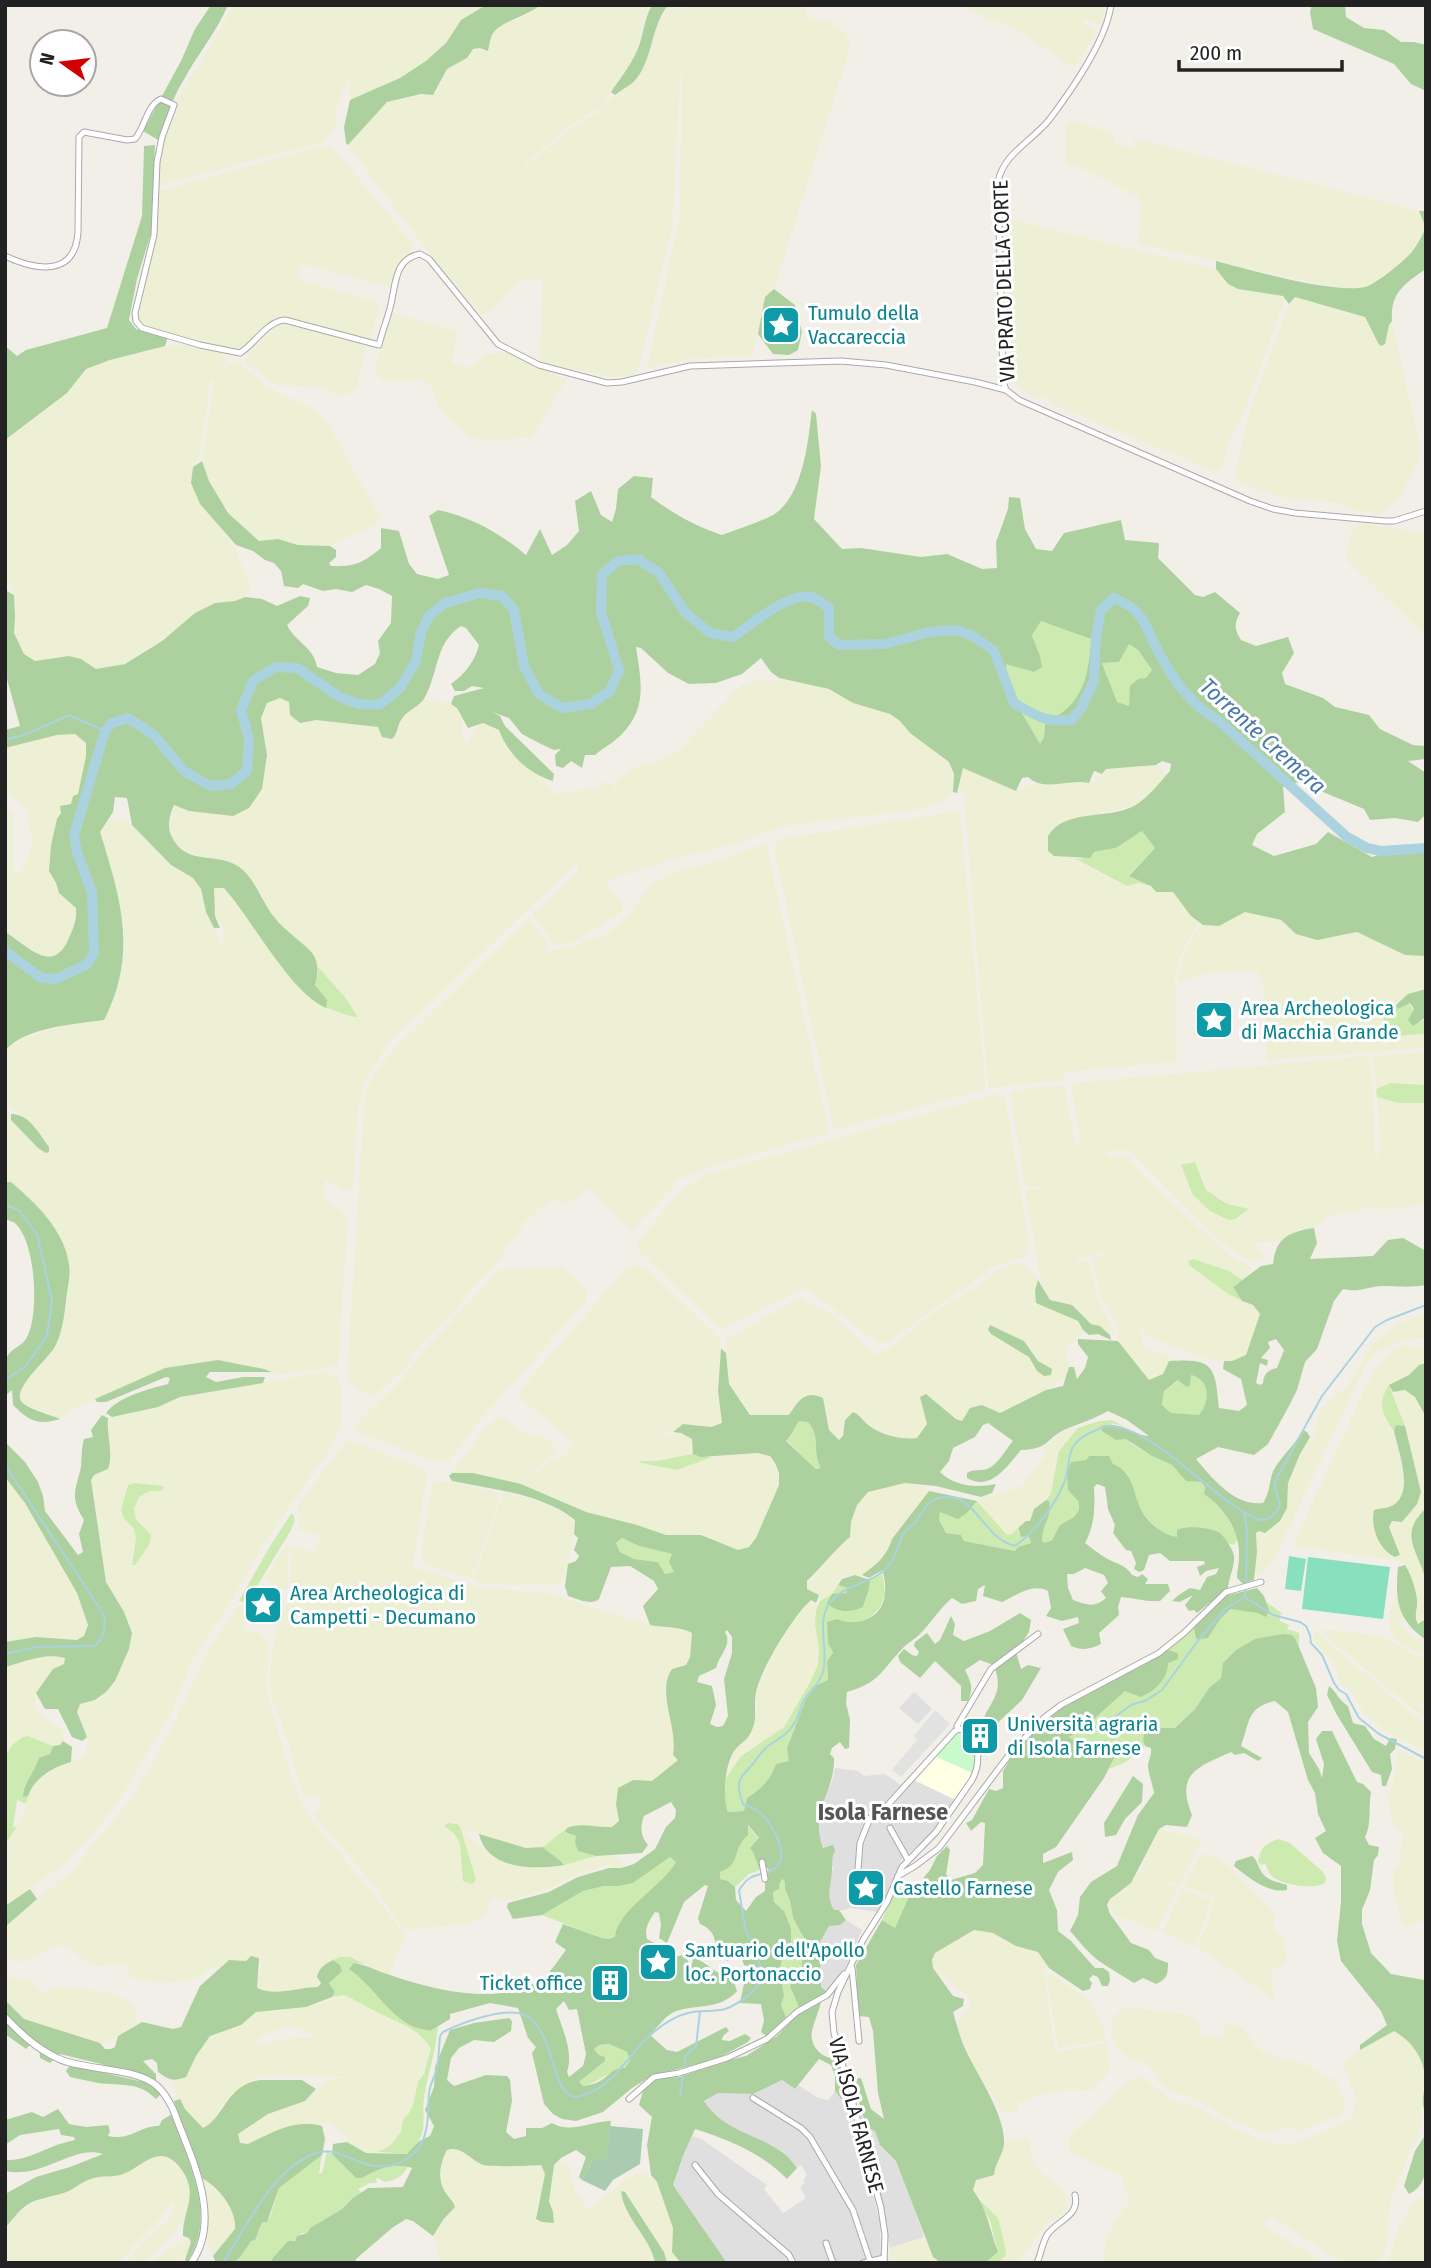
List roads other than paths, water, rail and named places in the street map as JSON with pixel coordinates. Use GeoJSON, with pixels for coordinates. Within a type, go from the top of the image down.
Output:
{"type":"FeatureCollection","features":[{"type":"Feature","properties":{"kind":"street","name":"VIA PRATO DELLA CORTE"},"geometry":{"type":"LineString","coordinates":[[1111,5],[1106,29],[1076,80],[1048,121],[1008,158],[1001,170],[998,182],[1003,381],[1006,390],[1016,398],[1250,501],[1295,513],[1394,521],[1426,511]]}},
{"type":"Feature","properties":{"kind":"street"},"geometry":{"type":"LineString","coordinates":[[5,256],[27,265],[46,268],[53,267],[71,254],[78,237],[79,137],[84,132],[135,139],[154,103],[161,99],[174,105],[162,137],[157,162],[154,235],[135,313],[136,321],[142,328],[240,353],[274,323],[285,320],[379,345],[397,274],[407,259],[420,254],[429,259],[498,344],[539,365],[607,383],[690,366],[841,361],[886,365],[1006,390]]}},
{"type":"Feature","properties":{"kind":"street"},"geometry":{"type":"LineString","coordinates":[[898,1876],[939,1848],[1012,1751],[1040,1721],[1061,1705],[1159,1653],[1222,1595],[1261,1582]]}},
{"type":"Feature","properties":{"kind":"street"},"geometry":{"type":"LineString","coordinates":[[957,1726],[991,1669],[1038,1634]]}},
{"type":"Feature","properties":{"kind":"street","name":"VIA ISOLA FARNESE"},"geometry":{"type":"LineString","coordinates":[[858,1869],[860,1843],[870,1818],[885,1808],[955,1731],[960,1729],[970,1734],[978,1756],[972,1780],[936,1832],[908,1860],[898,1876],[887,1902],[863,1940],[834,2002],[832,2024],[881,2208],[885,2235],[884,2260]]}},
{"type":"Feature","properties":{"kind":"street"},"geometry":{"type":"LineString","coordinates":[[890,1828],[908,1860]]}},
{"type":"Feature","properties":{"kind":"street"},"geometry":{"type":"LineString","coordinates":[[763,1865],[764,1878]]}},
{"type":"Feature","properties":{"kind":"street"},"geometry":{"type":"LineString","coordinates":[[629,2099],[654,2077],[689,2071],[748,2050],[767,2039],[797,2012],[827,1995],[845,1971],[850,1969],[859,2041]]}},
{"type":"Feature","properties":{"kind":"street"},"geometry":{"type":"LineString","coordinates":[[5,2017],[24,2037],[58,2059],[137,2076],[158,2087],[166,2097],[173,2109],[203,2200],[203,2238],[191,2263]]}},
{"type":"Feature","properties":{"kind":"street"},"geometry":{"type":"LineString","coordinates":[[753,2098],[801,2128],[810,2137],[853,2210],[866,2262],[884,2260]]}},
{"type":"Feature","properties":{"kind":"street"},"geometry":{"type":"LineString","coordinates":[[695,2165],[718,2194],[789,2255],[793,2263]]}},
{"type":"Feature","properties":{"kind":"street"},"geometry":{"type":"LineString","coordinates":[[1037,2263],[1047,2235],[1073,2212],[1077,2204],[1075,2195]]}},
{"type":"Feature","properties":{"kind":"street"},"geometry":{"type":"LineString","coordinates":[[826,2243],[833,2263]]}},
{"type":"Feature","properties":{"kind":"waterway","name":"Torrente Cremera"},"geometry":{"type":"LineString","coordinates":[[5,951],[41,978],[56,979],[87,964],[94,953],[92,893],[77,852],[74,835],[105,731],[112,723],[128,718],[154,735],[184,771],[210,786],[231,784],[247,771],[249,739],[241,710],[253,681],[276,667],[297,668],[340,697],[358,704],[379,705],[400,688],[416,661],[421,632],[429,616],[445,603],[480,593],[502,596],[514,610],[524,666],[539,694],[562,708],[591,704],[610,691],[619,670],[601,612],[602,575],[618,561],[638,559],[659,573],[685,612],[710,633],[733,637],[781,604],[802,597],[813,598],[829,608],[829,637],[839,645],[885,644],[929,632],[956,630],[973,636],[994,651],[1014,703],[1054,720],[1071,720],[1081,709],[1094,680],[1096,637],[1101,610],[1114,598],[1138,613],[1170,671],[1191,699],[1218,720],[1347,837],[1367,848],[1381,851],[1426,848]]}},
{"type":"Feature","properties":{"kind":"waterway"},"geometry":{"type":"LineString","coordinates":[[5,740],[27,734],[69,715],[105,731]]}},
{"type":"Feature","properties":{"kind":"waterway","name":"Torrente Cremera"},"geometry":{"type":"LineString","coordinates":[[5,1204],[19,1211],[37,1234],[52,1301],[47,1335],[26,1366],[5,1380]]}},
{"type":"Feature","properties":{"kind":"waterway"},"geometry":{"type":"LineString","coordinates":[[223,2263],[260,2203],[295,2164],[317,2153],[332,2152],[369,2165],[388,2166],[413,2154],[426,2130],[430,2090],[443,2032],[498,2014],[510,2013],[528,2017],[537,2025],[543,2036],[562,2086],[573,2097],[595,2091],[604,2085],[643,2042],[669,2021],[688,2013],[731,2007],[754,1990],[764,1974],[745,1928],[739,1890],[750,1878],[777,1867],[781,1851],[776,1835],[767,1821],[758,1811],[743,1804],[739,1791],[740,1781],[763,1751],[793,1726],[803,1702],[822,1676],[825,1655],[823,1620],[829,1604],[842,1592],[873,1578],[887,1568],[904,1533],[930,1502],[951,1497],[962,1501],[994,1534],[1015,1546],[1044,1518],[1055,1500],[1067,1475],[1075,1443],[1102,1427],[1110,1426],[1126,1429],[1159,1447],[1236,1507],[1260,1520],[1270,1518],[1280,1505],[1274,1483],[1322,1396],[1375,1327],[1426,1305]]}},
{"type":"Feature","properties":{"kind":"waterway","name":"Torrente Cremera"},"geometry":{"type":"LineString","coordinates":[[5,1465],[104,1615],[105,1624],[104,1632],[95,1646],[37,1647],[5,1654]]}},
{"type":"Feature","properties":{"kind":"waterway"},"geometry":{"type":"LineString","coordinates":[[1244,1513],[1247,1529],[1246,1584]]}},
{"type":"Feature","properties":{"kind":"waterway"},"geometry":{"type":"LineString","coordinates":[[1084,1733],[1107,1723],[1131,1705],[1147,1700],[1162,1690],[1225,1609],[1245,1597],[1245,1590]]}},
{"type":"Feature","properties":{"kind":"waterway"},"geometry":{"type":"LineString","coordinates":[[1246,1598],[1273,1615],[1306,1626],[1311,1643],[1322,1655],[1334,1683],[1346,1694],[1359,1718],[1379,1734],[1426,1759]]}},
{"type":"Feature","properties":{"kind":"waterway"},"geometry":{"type":"LineString","coordinates":[[680,2096],[686,2055],[696,2046],[700,2012]]}},
{"type":"Feature","properties":{"kind":"place","name":"Tumulo della Vaccareccia"},"geometry":{"type":"Point","coordinates":[781,325]}},
{"type":"Feature","properties":{"kind":"place","name":"Area Archeologica di Macchia Grande"},"geometry":{"type":"Point","coordinates":[1214,1020]}},
{"type":"Feature","properties":{"kind":"place","name":"Area Archeologica di Campetti - Decumano"},"geometry":{"type":"Point","coordinates":[263,1605]}},
{"type":"Feature","properties":{"kind":"place","name":"Università agraria di Isola Farnese"},"geometry":{"type":"Point","coordinates":[980,1736]}},
{"type":"Feature","properties":{"kind":"place","name":"Castello Farnese"},"geometry":{"type":"Point","coordinates":[866,1888]}},
{"type":"Feature","properties":{"kind":"place","name":"Santuario dell'Apollo loc. Portonaccio"},"geometry":{"type":"Point","coordinates":[658,1962]}},
{"type":"Feature","properties":{"kind":"place","name":"Ticket office"},"geometry":{"type":"Point","coordinates":[610,1983]}},
{"type":"Feature","properties":{"kind":"district","name":"Isola Farnese"},"geometry":{"type":"Point","coordinates":[883,1812]}}]}
